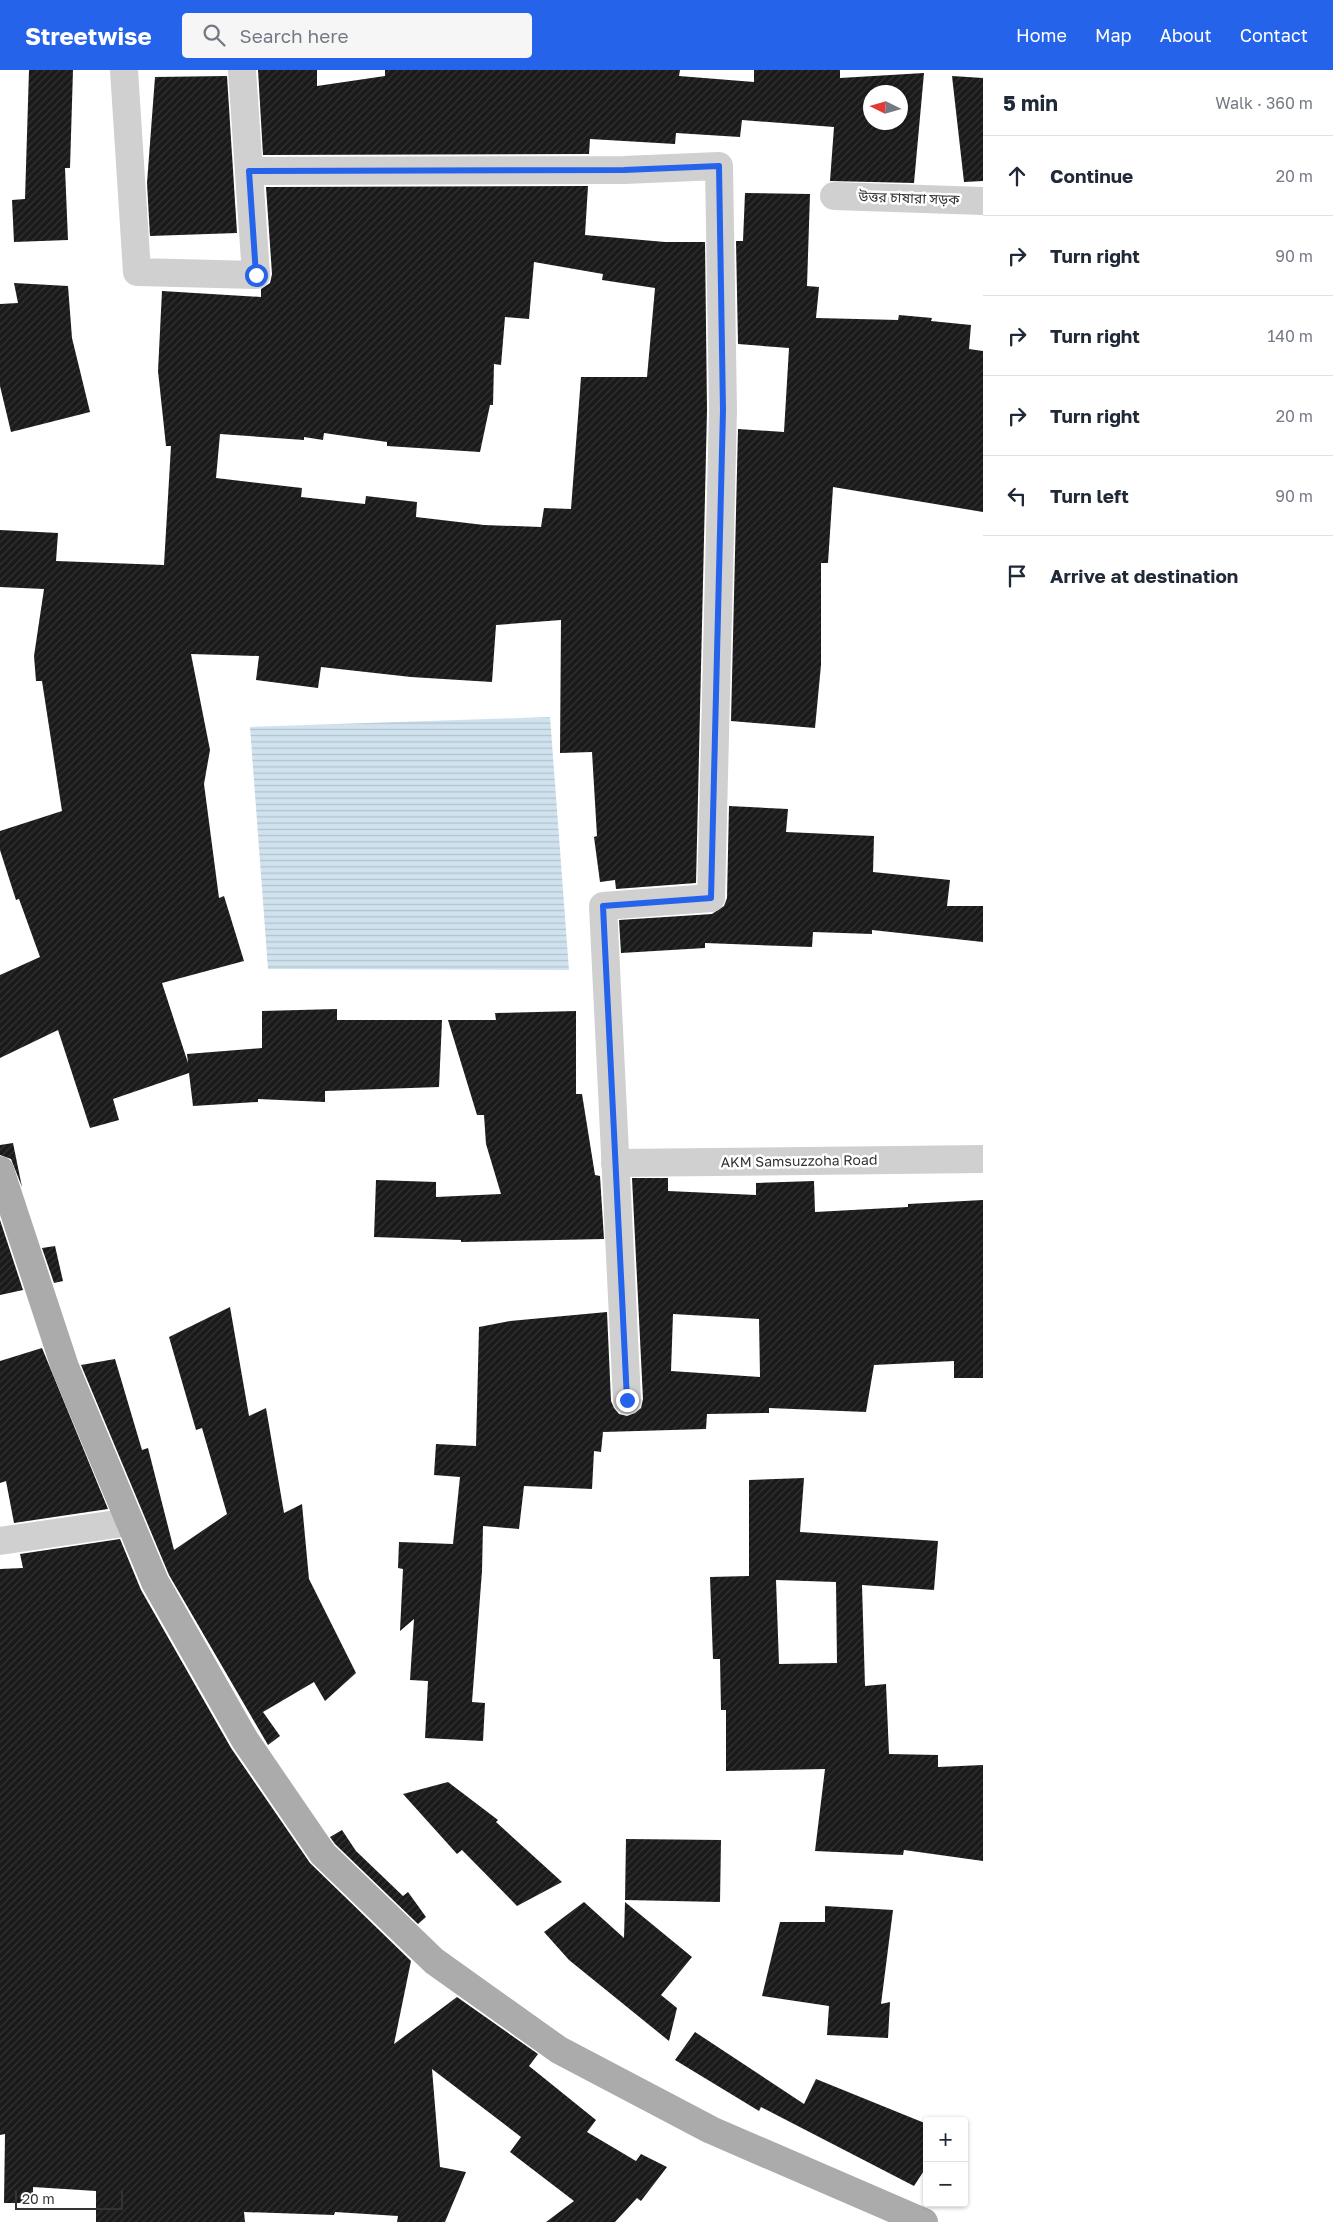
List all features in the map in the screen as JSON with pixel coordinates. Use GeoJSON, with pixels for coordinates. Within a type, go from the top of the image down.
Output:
{"type":"FeatureCollection","features":[{"type":"Feature","properties":{"kind":"main road"},"geometry":{"type":"LineString","coordinates":[[0,1170],[65,1367],[155,1582],[245,1740],[323,1854],[434,1961],[559,2050],[711,2130],[924,2222]]}},
{"type":"Feature","properties":{"kind":"street"},"geometry":{"type":"LineString","coordinates":[[124,70],[137,272],[256,275],[242,70]]}},
{"type":"Feature","properties":{"kind":"street"},"geometry":{"type":"LineString","coordinates":[[249,171],[624,170],[719,166],[723,410],[711,898],[603,906],[627,1400]]}},
{"type":"Feature","properties":{"kind":"street","name":"উত্তর চাষারা সড়ক"},"geometry":{"type":"LineString","coordinates":[[834,196],[983,201]]}},
{"type":"Feature","properties":{"kind":"street","name":"AKM Samsuzzoha Road"},"geometry":{"type":"LineString","coordinates":[[615,1163],[983,1159]]}},
{"type":"Feature","properties":{"kind":"street"},"geometry":{"type":"LineString","coordinates":[[0,1541],[130,1522]]}},
{"type":"Feature","properties":{"kind":"water"},"geometry":{"type":"Polygon","coordinates":[[[550,717],[569,970],[268,969],[250,727],[550,717]]]}},
{"type":"Feature","properties":{"kind":"building"},"geometry":{"type":"Polygon","coordinates":[[[29,70],[73,70],[70,168],[65,168],[68,240],[14,242],[12,200],[25,199],[29,70]]]}},
{"type":"Feature","properties":{"kind":"building"},"geometry":{"type":"Polygon","coordinates":[[[258,70],[317,70],[317,86],[385,76],[385,70],[680,70],[679,76],[754,82],[754,70],[840,70],[840,78],[924,73],[914,183],[830,181],[834,127],[742,120],[740,137],[676,133],[675,144],[590,139],[589,154],[263,155],[258,70]]]}},
{"type":"Feature","properties":{"kind":"building"},"geometry":{"type":"Polygon","coordinates":[[[227,76],[237,233],[150,236],[147,183],[155,77],[227,76]]]}},
{"type":"Feature","properties":{"kind":"building"},"geometry":{"type":"Polygon","coordinates":[[[952,76],[983,78],[983,181],[964,182],[952,76]]]}},
{"type":"Feature","properties":{"kind":"building"},"geometry":{"type":"Polygon","coordinates":[[[588,186],[585,235],[665,242],[705,242],[707,410],[696,883],[616,889],[615,880],[600,882],[594,837],[597,836],[592,752],[560,753],[561,620],[496,625],[492,682],[411,677],[321,667],[318,688],[256,680],[259,656],[191,654],[210,750],[204,784],[219,898],[224,896],[244,961],[162,983],[188,1063],[187,1054],[262,1048],[262,1011],[337,1009],[337,1020],[442,1020],[439,1087],[325,1091],[325,1102],[258,1099],[258,1102],[193,1106],[189,1073],[113,1099],[119,1120],[90,1128],[58,1030],[0,1058],[0,975],[40,957],[19,899],[16,900],[0,850],[0,831],[62,811],[42,681],[36,681],[34,656],[44,589],[0,587],[0,530],[58,533],[56,561],[164,565],[171,446],[166,446],[158,371],[162,291],[261,297],[261,289],[270,283],[272,274],[266,187],[588,186]],[[534,262],[529,319],[505,317],[501,365],[494,364],[493,405],[490,405],[480,452],[387,446],[387,442],[324,433],[323,440],[304,437],[304,440],[220,434],[216,478],[302,488],[301,497],[365,504],[366,496],[417,502],[416,517],[484,525],[541,527],[544,508],[571,509],[581,377],[647,377],[655,288],[602,280],[603,274],[534,262]]]}},
{"type":"Feature","properties":{"kind":"building"},"geometry":{"type":"Polygon","coordinates":[[[745,193],[810,194],[807,286],[819,287],[816,318],[898,320],[899,315],[932,318],[931,321],[971,325],[969,349],[983,351],[983,512],[833,487],[828,563],[821,563],[821,665],[815,728],[731,721],[738,429],[784,432],[789,348],[738,344],[736,241],[743,241],[745,193]]]}},
{"type":"Feature","properties":{"kind":"building"},"geometry":{"type":"Polygon","coordinates":[[[14,283],[68,286],[72,338],[90,412],[11,432],[0,386],[0,304],[18,303],[14,283]]]}},
{"type":"Feature","properties":{"kind":"building"},"geometry":{"type":"Polygon","coordinates":[[[729,806],[788,809],[786,832],[874,836],[873,872],[950,880],[947,906],[983,906],[983,942],[872,930],[872,934],[813,932],[812,947],[705,943],[705,948],[621,953],[619,920],[712,914],[724,906],[727,898],[729,806]]]}},
{"type":"Feature","properties":{"kind":"building"},"geometry":{"type":"Polygon","coordinates":[[[576,1011],[576,1094],[582,1094],[595,1175],[600,1176],[604,1239],[461,1242],[461,1240],[374,1237],[376,1180],[436,1182],[436,1197],[501,1194],[486,1144],[484,1115],[477,1115],[448,1020],[496,1020],[495,1013],[576,1011]]]}},
{"type":"Feature","properties":{"kind":"building"},"geometry":{"type":"Polygon","coordinates":[[[13,1143],[22,1187],[11,1159],[0,1155],[0,1145],[13,1143]]]}},
{"type":"Feature","properties":{"kind":"building"},"geometry":{"type":"Polygon","coordinates":[[[632,1178],[668,1178],[668,1191],[756,1195],[756,1183],[814,1181],[815,1212],[908,1207],[908,1204],[983,1200],[983,1378],[954,1378],[954,1361],[874,1365],[866,1412],[769,1408],[769,1413],[707,1414],[706,1429],[603,1432],[601,1452],[594,1451],[592,1489],[524,1486],[519,1529],[483,1526],[482,1571],[472,1702],[485,1703],[483,1741],[425,1738],[428,1681],[410,1680],[414,1619],[400,1631],[403,1569],[398,1568],[399,1542],[453,1544],[460,1477],[434,1475],[436,1444],[476,1446],[479,1327],[510,1321],[607,1312],[611,1401],[619,1414],[627,1416],[641,1408],[643,1399],[632,1178]],[[673,1314],[671,1371],[760,1377],[759,1319],[673,1314]]]}},
{"type":"Feature","properties":{"kind":"building"},"geometry":{"type":"Polygon","coordinates":[[[0,1220],[23,1290],[0,1295],[0,1220]]]}},
{"type":"Feature","properties":{"kind":"building"},"geometry":{"type":"Polygon","coordinates":[[[55,1246],[63,1281],[54,1283],[42,1248],[55,1246]]]}},
{"type":"Feature","properties":{"kind":"building"},"geometry":{"type":"Polygon","coordinates":[[[230,1307],[249,1416],[266,1408],[284,1513],[302,1504],[309,1579],[356,1673],[325,1701],[314,1682],[263,1712],[280,1736],[268,1745],[169,1575],[81,1365],[115,1359],[142,1450],[148,1448],[174,1550],[227,1514],[202,1428],[196,1430],[169,1337],[230,1307]]]}},
{"type":"Feature","properties":{"kind":"building"},"geometry":{"type":"Polygon","coordinates":[[[42,1348],[108,1509],[14,1523],[6,1481],[0,1483],[0,1361],[42,1348]]]}},
{"type":"Feature","properties":{"kind":"building"},"geometry":{"type":"Polygon","coordinates":[[[804,1478],[800,1532],[938,1541],[934,1590],[862,1585],[865,1686],[886,1684],[889,1754],[938,1755],[938,1767],[983,1765],[983,1861],[904,1850],[903,1855],[815,1851],[825,1769],[726,1771],[726,1710],[721,1710],[720,1659],[713,1659],[710,1577],[749,1576],[749,1480],[804,1478]],[[776,1580],[779,1664],[837,1663],[836,1582],[776,1580]]]}},
{"type":"Feature","properties":{"kind":"building"},"geometry":{"type":"Polygon","coordinates":[[[120,1539],[141,1590],[231,1748],[310,1863],[411,1961],[394,2044],[457,1997],[538,2054],[529,2066],[596,2120],[587,2132],[636,2161],[641,2154],[667,2167],[641,2201],[637,2198],[615,2222],[546,2222],[574,2201],[510,2152],[521,2137],[432,2069],[440,2167],[466,2172],[445,2222],[397,2222],[398,2216],[335,2212],[334,2215],[244,2212],[245,2222],[96,2222],[96,2191],[33,2187],[33,2203],[4,2203],[5,2134],[0,2135],[0,1569],[23,1568],[20,1554],[120,1539]]]}},
{"type":"Feature","properties":{"kind":"building"},"geometry":{"type":"Polygon","coordinates":[[[448,1782],[498,1820],[496,1822],[562,1882],[517,1906],[462,1850],[457,1854],[403,1794],[448,1782]]]}},
{"type":"Feature","properties":{"kind":"building"},"geometry":{"type":"Polygon","coordinates":[[[342,1830],[356,1851],[403,1896],[408,1892],[426,1917],[418,1924],[335,1844],[330,1837],[342,1830]]]}},
{"type":"Feature","properties":{"kind":"building"},"geometry":{"type":"Polygon","coordinates":[[[626,1839],[721,1840],[720,1902],[625,1900],[626,1839]]]}},
{"type":"Feature","properties":{"kind":"building"},"geometry":{"type":"Polygon","coordinates":[[[584,1902],[624,1938],[625,1902],[692,1957],[661,1995],[677,2008],[669,2041],[569,1960],[544,1932],[584,1902]]]}},
{"type":"Feature","properties":{"kind":"building"},"geometry":{"type":"Polygon","coordinates":[[[825,1906],[893,1910],[881,2004],[890,2002],[888,2038],[827,2035],[829,2006],[762,1996],[780,1922],[825,1922],[825,1906]]]}},
{"type":"Feature","properties":{"kind":"building"},"geometry":{"type":"Polygon","coordinates":[[[695,2032],[804,2104],[816,2079],[923,2122],[923,2172],[914,2186],[761,2107],[759,2111],[675,2060],[695,2032]]]}},
{"type":"Feature","properties":{"kind":"route"},"geometry":{"type":"LineString","coordinates":[[256,275],[249,171],[624,170],[719,166],[723,410],[711,898],[603,906],[627,1400]]}}]}
